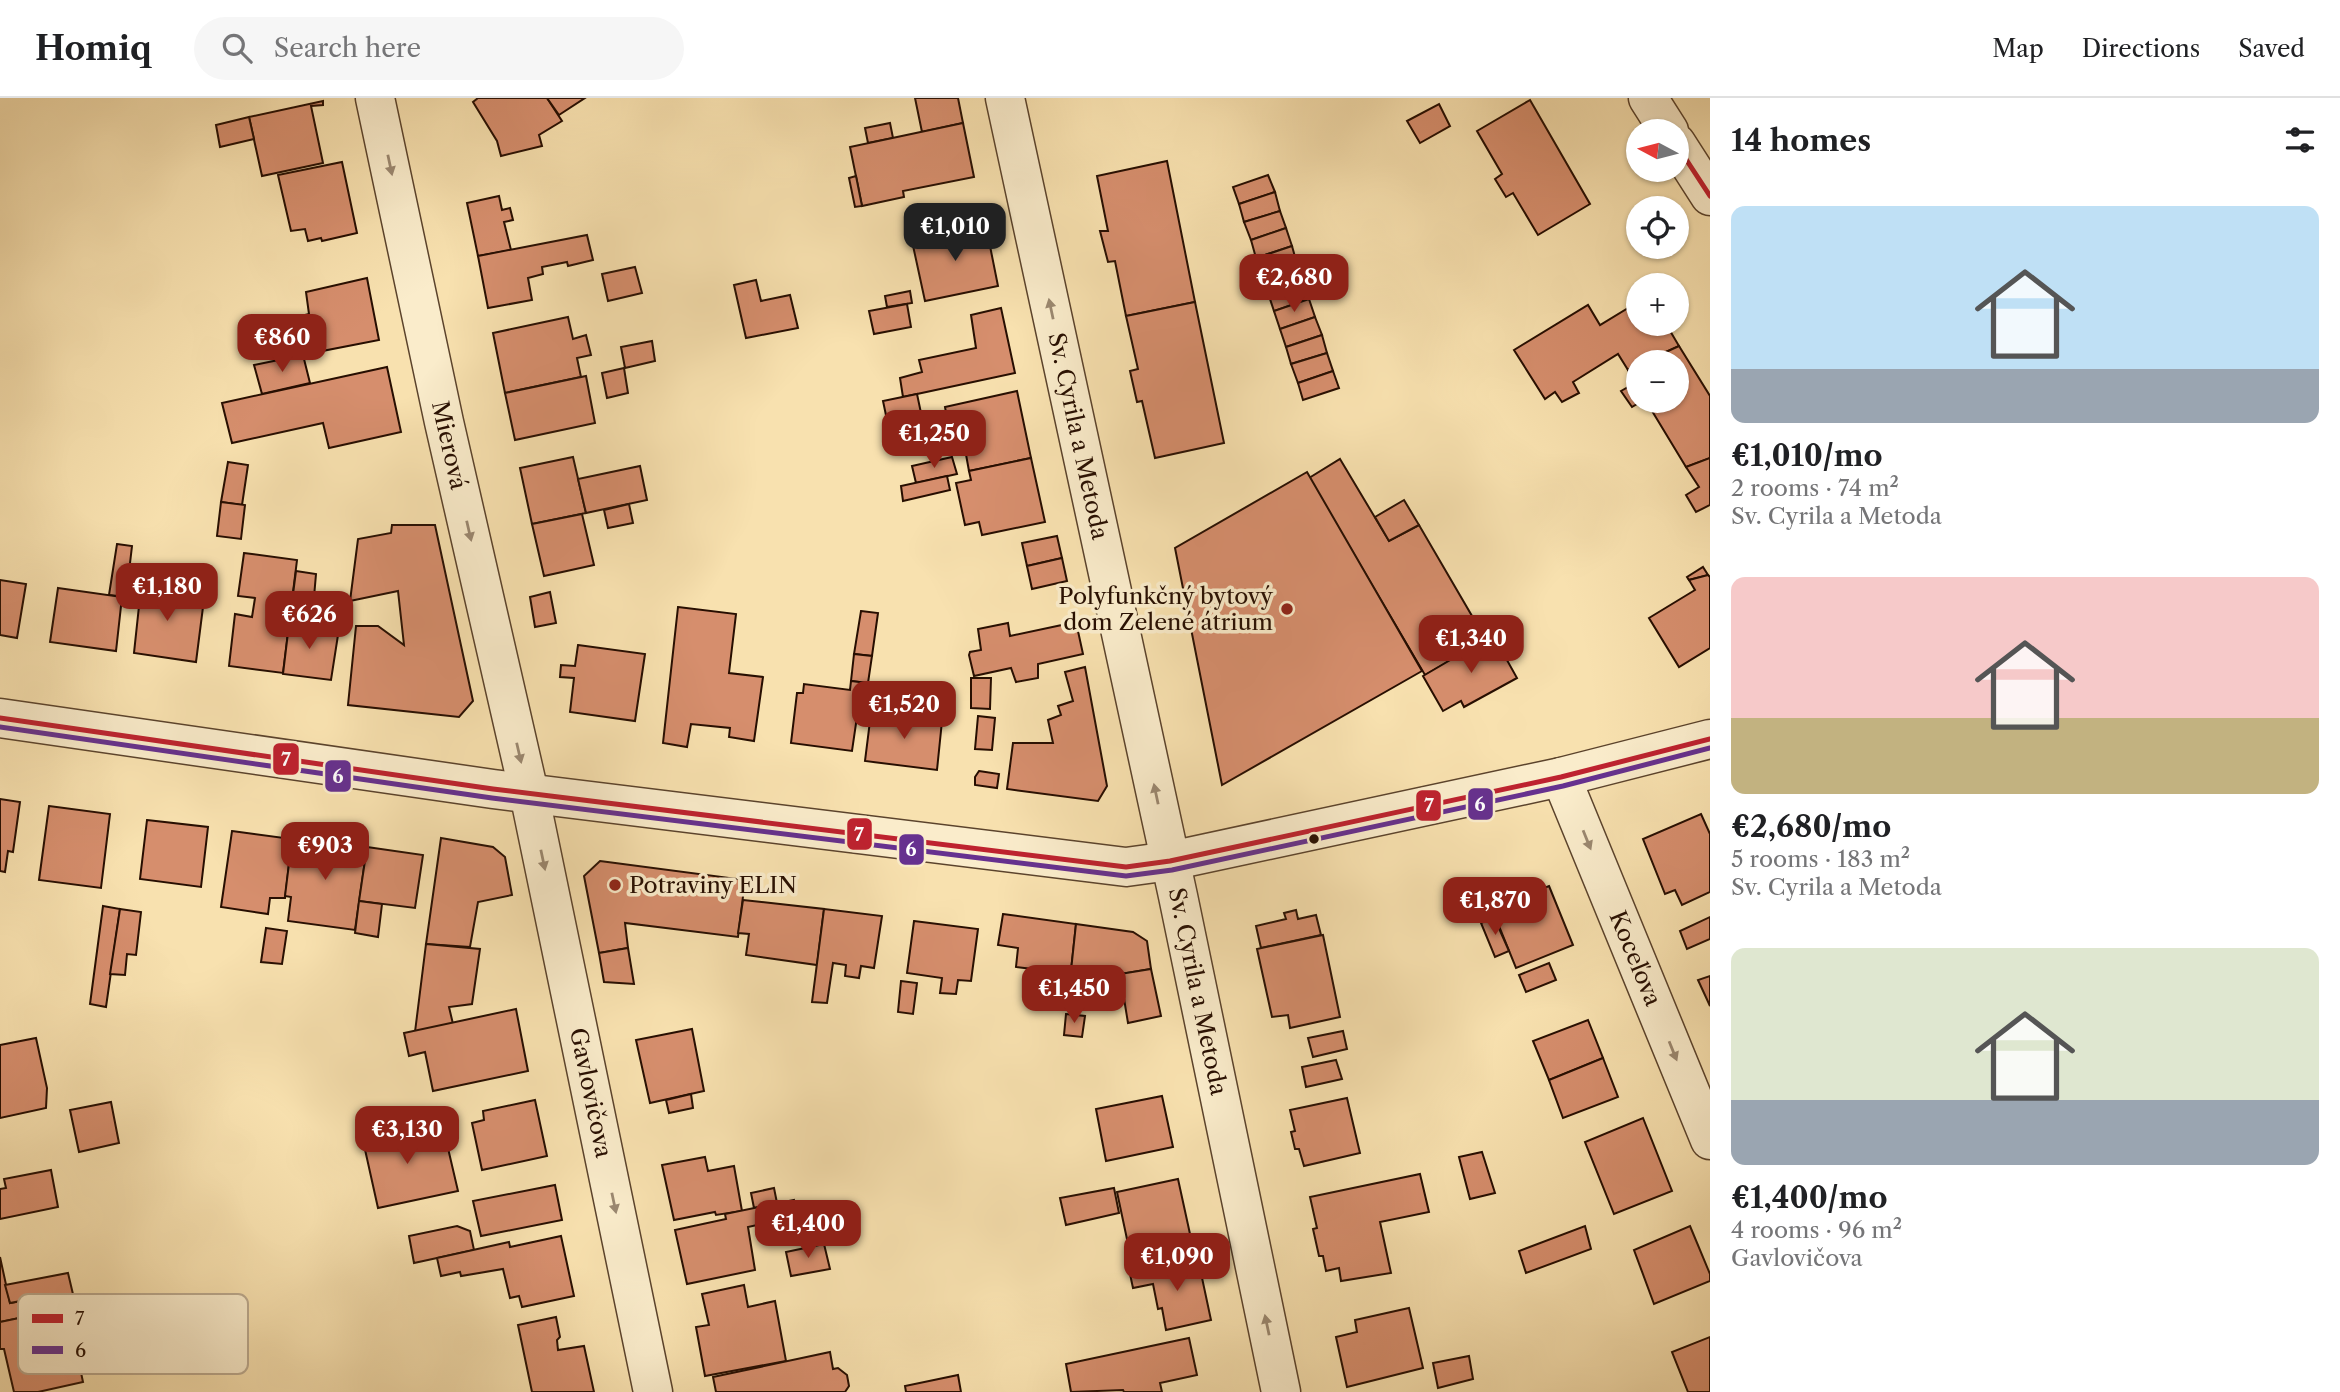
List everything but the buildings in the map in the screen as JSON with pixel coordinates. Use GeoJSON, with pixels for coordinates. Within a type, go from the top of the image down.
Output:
{"type":"FeatureCollection","features":[{"type":"Feature","properties":{"kind":"street","name":"Mierová"},"geometry":{"type":"LineString","coordinates":[[376,98],[443,422],[529,793]]}},
{"type":"Feature","properties":{"kind":"street","name":"Sv. Cyrila a Metoda"},"geometry":{"type":"LineString","coordinates":[[1005,98],[1170,861],[1281,1392]]}},
{"type":"Feature","properties":{"kind":"street"},"geometry":{"type":"LineString","coordinates":[[1648,98],[1661,119]]}},
{"type":"Feature","properties":{"kind":"street"},"geometry":{"type":"LineString","coordinates":[[1689,163],[1710,196]]}},
{"type":"Feature","properties":{"kind":"street"},"geometry":{"type":"LineString","coordinates":[[0,718],[529,793],[1126,867],[1170,861],[1561,777],[1710,739]]}},
{"type":"Feature","properties":{"kind":"street","name":"Koceľova"},"geometry":{"type":"LineString","coordinates":[[1561,777],[1710,1140]]}},
{"type":"Feature","properties":{"kind":"street","name":"Gavlovičova"},"geometry":{"type":"LineString","coordinates":[[529,793],[653,1392]]}},
{"type":"Feature","properties":{"kind":"transit line","name":"7"},"geometry":{"type":"LineString","coordinates":[[1689,164],[1710,196]]}},
{"type":"Feature","properties":{"kind":"transit line","name":"7"},"geometry":{"type":"LineString","coordinates":[[0,718],[493,789],[1126,867],[1170,861],[1561,777],[1710,739]]}},
{"type":"Feature","properties":{"kind":"transit line","name":"6"},"geometry":{"type":"LineString","coordinates":[[0,727],[492,798],[1126,876],[1172,870],[1563,786],[1710,748]]}},
{"type":"Feature","properties":{"kind":"place","name":"Polyfunkčný bytový dom Zelené átrium"},"geometry":{"type":"Point","coordinates":[1287,609]}},
{"type":"Feature","properties":{"kind":"place","name":"Potraviny ELIN"},"geometry":{"type":"Point","coordinates":[615,885]}}]}
